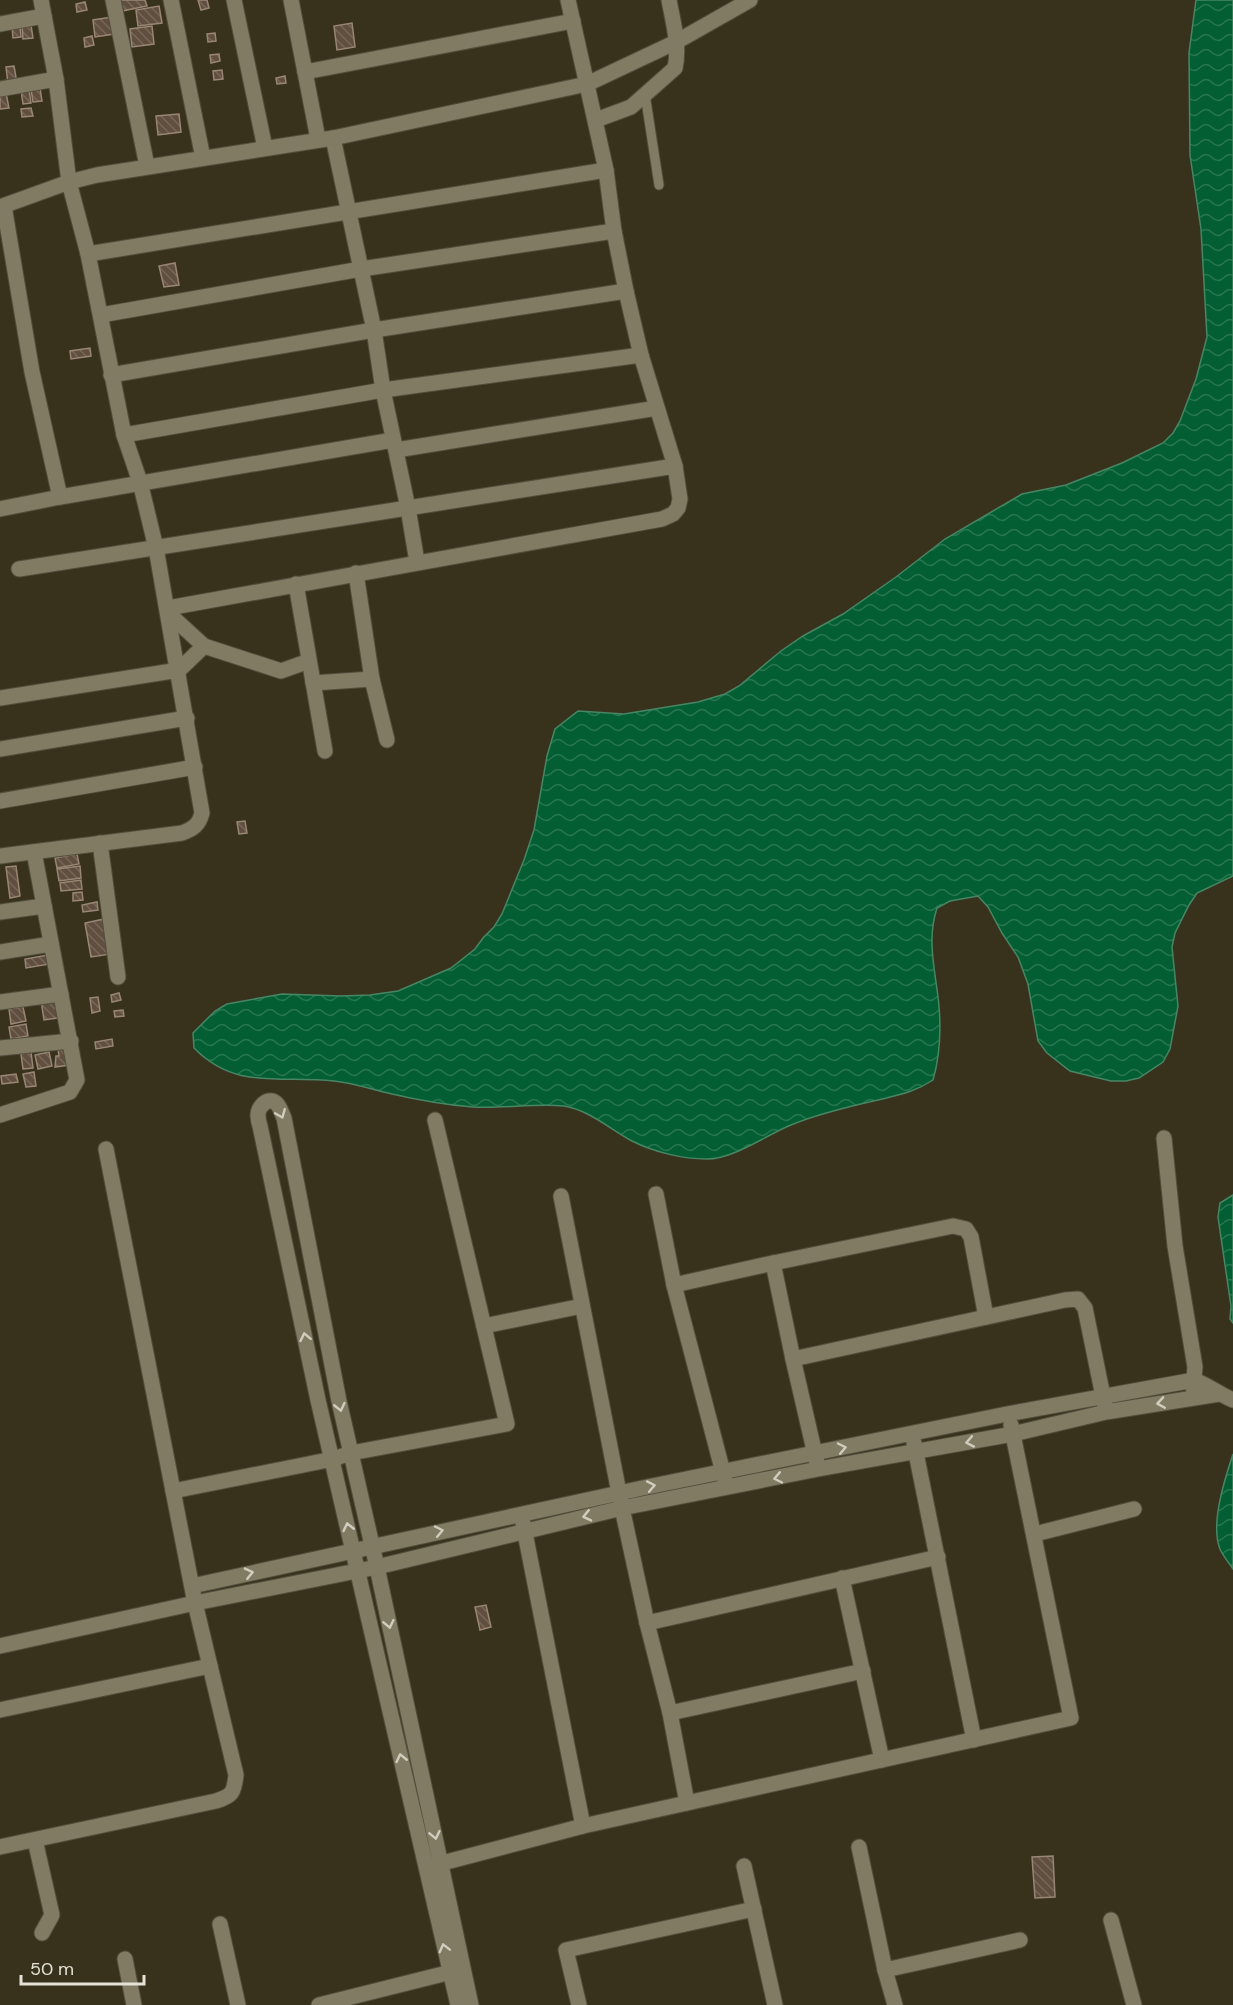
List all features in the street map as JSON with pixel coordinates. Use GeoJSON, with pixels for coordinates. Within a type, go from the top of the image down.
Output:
{"type":"FeatureCollection","features":[{"type":"Feature","properties":{"kind":"street"},"geometry":{"type":"LineString","coordinates":[[0,856],[182,833],[193,829],[200,822],[202,813],[156,548],[140,482],[123,435],[88,254],[69,182],[56,79],[41,0]]}},
{"type":"Feature","properties":{"kind":"street"},"geometry":{"type":"LineString","coordinates":[[113,0],[147,166]]}},
{"type":"Feature","properties":{"kind":"street"},"geometry":{"type":"LineString","coordinates":[[171,0],[203,158]]}},
{"type":"Feature","properties":{"kind":"street"},"geometry":{"type":"LineString","coordinates":[[234,0],[265,148]]}},
{"type":"Feature","properties":{"kind":"street"},"geometry":{"type":"LineString","coordinates":[[291,0],[305,72],[348,211],[374,330],[383,390],[417,562]]}},
{"type":"Feature","properties":{"kind":"street"},"geometry":{"type":"LineString","coordinates":[[168,610],[296,584],[662,519],[674,514],[678,508],[680,499],[675,466],[641,355],[626,291],[614,231],[606,170],[568,0]]}},
{"type":"Feature","properties":{"kind":"street"},"geometry":{"type":"LineString","coordinates":[[596,120],[631,107],[675,68],[676,42],[669,0]]}},
{"type":"Feature","properties":{"kind":"street"},"geometry":{"type":"LineString","coordinates":[[60,497],[32,372],[2,207],[69,182],[147,166],[325,138],[587,84],[676,42],[748,1]]}},
{"type":"Feature","properties":{"kind":"street"},"geometry":{"type":"LineString","coordinates":[[0,24],[44,16]]}},
{"type":"Feature","properties":{"kind":"street"},"geometry":{"type":"LineString","coordinates":[[305,72],[573,21]]}},
{"type":"Feature","properties":{"kind":"street"},"geometry":{"type":"LineString","coordinates":[[0,89],[56,79]]}},
{"type":"Feature","properties":{"kind":"street"},"geometry":{"type":"LineString","coordinates":[[88,254],[606,170]]}},
{"type":"Feature","properties":{"kind":"street"},"geometry":{"type":"LineString","coordinates":[[101,315],[361,269],[614,231]]}},
{"type":"Feature","properties":{"kind":"street"},"geometry":{"type":"LineString","coordinates":[[111,375],[374,330],[626,291]]}},
{"type":"Feature","properties":{"kind":"street"},"geometry":{"type":"LineString","coordinates":[[123,435],[383,390],[641,355]]}},
{"type":"Feature","properties":{"kind":"street"},"geometry":{"type":"LineString","coordinates":[[0,509],[140,482],[657,408]]}},
{"type":"Feature","properties":{"kind":"street"},"geometry":{"type":"LineString","coordinates":[[19,569],[675,466]]}},
{"type":"Feature","properties":{"kind":"street"},"geometry":{"type":"LineString","coordinates":[[356,573],[372,679],[387,740]]}},
{"type":"Feature","properties":{"kind":"street"},"geometry":{"type":"LineString","coordinates":[[296,584],[325,750]]}},
{"type":"Feature","properties":{"kind":"street"},"geometry":{"type":"LineString","coordinates":[[168,610],[204,646],[281,672],[309,661]]}},
{"type":"Feature","properties":{"kind":"street"},"geometry":{"type":"LineString","coordinates":[[0,698],[178,670],[204,646]]}},
{"type":"Feature","properties":{"kind":"street"},"geometry":{"type":"LineString","coordinates":[[313,683],[372,679]]}},
{"type":"Feature","properties":{"kind":"street"},"geometry":{"type":"LineString","coordinates":[[0,748],[187,718]]}},
{"type":"Feature","properties":{"kind":"street"},"geometry":{"type":"LineString","coordinates":[[0,801],[195,767]]}},
{"type":"Feature","properties":{"kind":"street"},"geometry":{"type":"LineString","coordinates":[[100,843],[118,977]]}},
{"type":"Feature","properties":{"kind":"street"},"geometry":{"type":"LineString","coordinates":[[0,1115],[70,1092],[77,1080],[34,852]]}},
{"type":"Feature","properties":{"kind":"street"},"geometry":{"type":"LineString","coordinates":[[0,912],[44,906]]}},
{"type":"Feature","properties":{"kind":"street"},"geometry":{"type":"LineString","coordinates":[[0,952],[51,944]]}},
{"type":"Feature","properties":{"kind":"street"},"geometry":{"type":"LineString","coordinates":[[0,1002],[61,994]]}},
{"type":"Feature","properties":{"kind":"street"},"geometry":{"type":"LineString","coordinates":[[0,1048],[71,1041]]}},
{"type":"Feature","properties":{"kind":"street"},"geometry":{"type":"LineString","coordinates":[[458,2005],[456,1971],[441,1863],[339,1401],[284,1118],[279,1105],[269,1101],[262,1104],[257,1115],[316,1388],[425,1867],[456,1971],[471,2005]]}},
{"type":"Feature","properties":{"kind":"street"},"geometry":{"type":"LineString","coordinates":[[173,1491],[507,1424],[435,1120]]}},
{"type":"Feature","properties":{"kind":"street"},"geometry":{"type":"LineString","coordinates":[[1164,1138],[1175,1246],[1195,1367],[1193,1397]]}},
{"type":"Feature","properties":{"kind":"street"},"geometry":{"type":"LineString","coordinates":[[0,1847],[216,1801],[229,1797],[234,1788],[236,1775],[195,1603],[106,1149]]}},
{"type":"Feature","properties":{"kind":"street"},"geometry":{"type":"LineString","coordinates":[[656,1194],[674,1285],[727,1488]]}},
{"type":"Feature","properties":{"kind":"street"},"geometry":{"type":"LineString","coordinates":[[561,1196],[621,1500],[647,1623],[670,1713],[687,1803]]}},
{"type":"Feature","properties":{"kind":"street"},"geometry":{"type":"LineString","coordinates":[[674,1285],[953,1226],[966,1229],[971,1237],[986,1317]]}},
{"type":"Feature","properties":{"kind":"street"},"geometry":{"type":"LineString","coordinates":[[773,1263],[816,1462]]}},
{"type":"Feature","properties":{"kind":"street"},"geometry":{"type":"LineString","coordinates":[[793,1359],[1078,1299],[1085,1308],[1106,1412]]}},
{"type":"Feature","properties":{"kind":"street"},"geometry":{"type":"LineString","coordinates":[[484,1326],[582,1306]]}},
{"type":"Feature","properties":{"kind":"street"},"geometry":{"type":"LineString","coordinates":[[192,1586],[521,1514],[727,1488],[912,1434],[1103,1396],[1194,1380],[1206,1384],[1226,1397]]}},
{"type":"Feature","properties":{"kind":"street"},"geometry":{"type":"LineString","coordinates":[[0,1647],[195,1603],[377,1567],[526,1530],[621,1500],[722,1472],[916,1452],[1013,1434],[1106,1412],[1193,1397],[1226,1397]]}},
{"type":"Feature","properties":{"kind":"street"},"geometry":{"type":"LineString","coordinates":[[425,1867],[583,1826],[1071,1718],[1035,1534],[1007,1414]]}},
{"type":"Feature","properties":{"kind":"street"},"geometry":{"type":"LineString","coordinates":[[912,1434],[974,1740]]}},
{"type":"Feature","properties":{"kind":"street"},"geometry":{"type":"LineString","coordinates":[[1035,1534],[1134,1509]]}},
{"type":"Feature","properties":{"kind":"street"},"geometry":{"type":"LineString","coordinates":[[521,1514],[583,1826]]}},
{"type":"Feature","properties":{"kind":"street"},"geometry":{"type":"LineString","coordinates":[[647,1623],[938,1557]]}},
{"type":"Feature","properties":{"kind":"street"},"geometry":{"type":"LineString","coordinates":[[842,1578],[882,1760]]}},
{"type":"Feature","properties":{"kind":"street"},"geometry":{"type":"LineString","coordinates":[[0,1710],[210,1666]]}},
{"type":"Feature","properties":{"kind":"street"},"geometry":{"type":"LineString","coordinates":[[670,1713],[862,1671]]}},
{"type":"Feature","properties":{"kind":"street"},"geometry":{"type":"LineString","coordinates":[[35,1840],[52,1915],[42,1933]]}},
{"type":"Feature","properties":{"kind":"street"},"geometry":{"type":"LineString","coordinates":[[859,1847],[885,1970],[895,2005]]}},
{"type":"Feature","properties":{"kind":"street"},"geometry":{"type":"LineString","coordinates":[[744,1866],[774,2005]]}},
{"type":"Feature","properties":{"kind":"street"},"geometry":{"type":"LineString","coordinates":[[579,2005],[566,1950],[754,1909]]}},
{"type":"Feature","properties":{"kind":"street"},"geometry":{"type":"LineString","coordinates":[[1111,1920],[1134,2005]]}},
{"type":"Feature","properties":{"kind":"street"},"geometry":{"type":"LineString","coordinates":[[220,1924],[238,2005]]}},
{"type":"Feature","properties":{"kind":"street"},"geometry":{"type":"LineString","coordinates":[[885,1970],[1020,1940]]}},
{"type":"Feature","properties":{"kind":"street"},"geometry":{"type":"LineString","coordinates":[[125,1959],[134,2005]]}},
{"type":"Feature","properties":{"kind":"street"},"geometry":{"type":"LineString","coordinates":[[320,2005],[456,1971]]}},
{"type":"Feature","properties":{"kind":"lane"},"geometry":{"type":"LineString","coordinates":[[645,94],[659,185]]}},
{"type":"Feature","properties":{"kind":"water"},"geometry":{"type":"Polygon","coordinates":[[[1196,0],[1233,0],[1233,876],[1197,893],[1175,933],[1172,947],[1178,1006],[1170,1049],[1163,1062],[1139,1078],[1111,1081],[1070,1071],[1047,1053],[1038,1041],[1028,984],[1018,957],[988,907],[978,896],[950,901],[937,908],[934,920],[932,945],[940,1025],[939,1053],[933,1080],[906,1093],[801,1121],[739,1151],[717,1158],[688,1158],[649,1148],[632,1141],[582,1111],[564,1106],[463,1106],[442,1104],[341,1082],[243,1076],[210,1062],[194,1048],[193,1033],[215,1011],[227,1004],[282,994],[341,996],[398,991],[451,968],[475,949],[502,914],[524,860],[534,830],[547,756],[555,729],[578,711],[624,714],[698,702],[725,694],[739,686],[781,651],[843,614],[945,539],[1022,494],[1066,485],[1122,463],[1163,443],[1173,433],[1196,379],[1207,337],[1201,229],[1190,155],[1189,53],[1196,0]]]}},
{"type":"Feature","properties":{"kind":"water"},"geometry":{"type":"Polygon","coordinates":[[[1233,1195],[1233,1323],[1230,1319],[1231,1306],[1218,1217],[1220,1203],[1233,1195]]]}},
{"type":"Feature","properties":{"kind":"water"},"geometry":{"type":"Polygon","coordinates":[[[1233,1454],[1233,1569],[1220,1549],[1217,1527],[1220,1501],[1233,1454]]]}},
{"type":"Feature","properties":{"kind":"building"},"geometry":{"type":"Polygon","coordinates":[[[120,0],[145,0],[147,6],[122,11],[120,0]]]}},
{"type":"Feature","properties":{"kind":"building"},"geometry":{"type":"Polygon","coordinates":[[[198,0],[207,0],[209,8],[201,10],[198,0]]]}},
{"type":"Feature","properties":{"kind":"building"},"geometry":{"type":"Polygon","coordinates":[[[85,2],[87,10],[77,12],[76,4],[85,2]]]}},
{"type":"Feature","properties":{"kind":"building"},"geometry":{"type":"Polygon","coordinates":[[[159,6],[162,23],[138,26],[136,10],[159,6]]]}},
{"type":"Feature","properties":{"kind":"building"},"geometry":{"type":"Polygon","coordinates":[[[112,17],[114,34],[95,37],[93,20],[112,17]]]}},
{"type":"Feature","properties":{"kind":"building"},"geometry":{"type":"Polygon","coordinates":[[[352,23],[355,47],[337,50],[334,26],[352,23]]]}},
{"type":"Feature","properties":{"kind":"building"},"geometry":{"type":"Polygon","coordinates":[[[31,25],[33,38],[23,39],[22,26],[31,25]]]}},
{"type":"Feature","properties":{"kind":"building"},"geometry":{"type":"Polygon","coordinates":[[[152,26],[154,44],[132,47],[130,29],[152,26]]]}},
{"type":"Feature","properties":{"kind":"building"},"geometry":{"type":"Polygon","coordinates":[[[12,27],[20,27],[21,37],[13,38],[12,27]]]}},
{"type":"Feature","properties":{"kind":"building"},"geometry":{"type":"Polygon","coordinates":[[[215,33],[216,41],[208,42],[207,34],[215,33]]]}},
{"type":"Feature","properties":{"kind":"building"},"geometry":{"type":"Polygon","coordinates":[[[92,36],[94,45],[85,47],[84,38],[92,36]]]}},
{"type":"Feature","properties":{"kind":"building"},"geometry":{"type":"Polygon","coordinates":[[[219,54],[220,61],[211,63],[210,55],[219,54]]]}},
{"type":"Feature","properties":{"kind":"building"},"geometry":{"type":"Polygon","coordinates":[[[14,66],[17,83],[8,84],[6,67],[14,66]]]}},
{"type":"Feature","properties":{"kind":"building"},"geometry":{"type":"Polygon","coordinates":[[[222,70],[223,79],[214,80],[213,71],[222,70]]]}},
{"type":"Feature","properties":{"kind":"building"},"geometry":{"type":"Polygon","coordinates":[[[285,76],[286,83],[277,84],[276,78],[285,76]]]}},
{"type":"Feature","properties":{"kind":"building"},"geometry":{"type":"Polygon","coordinates":[[[40,88],[42,101],[33,102],[31,89],[40,88]]]}},
{"type":"Feature","properties":{"kind":"building"},"geometry":{"type":"Polygon","coordinates":[[[29,89],[31,103],[23,104],[21,90],[29,89]]]}},
{"type":"Feature","properties":{"kind":"building"},"geometry":{"type":"Polygon","coordinates":[[[0,93],[6,93],[9,108],[0,109],[0,93]]]}},
{"type":"Feature","properties":{"kind":"building"},"geometry":{"type":"Polygon","coordinates":[[[31,108],[33,116],[22,117],[21,109],[31,108]]]}},
{"type":"Feature","properties":{"kind":"building"},"geometry":{"type":"Polygon","coordinates":[[[179,114],[181,132],[158,135],[156,116],[179,114]]]}},
{"type":"Feature","properties":{"kind":"building"},"geometry":{"type":"Polygon","coordinates":[[[175,263],[179,285],[164,287],[159,266],[175,263]]]}},
{"type":"Feature","properties":{"kind":"building"},"geometry":{"type":"Polygon","coordinates":[[[90,348],[91,356],[71,359],[70,351],[90,348]]]}},
{"type":"Feature","properties":{"kind":"building"},"geometry":{"type":"Polygon","coordinates":[[[245,821],[247,833],[239,834],[237,822],[245,821]]]}},
{"type":"Feature","properties":{"kind":"building"},"geometry":{"type":"Polygon","coordinates":[[[77,854],[79,864],[57,868],[55,858],[77,854]]]}},
{"type":"Feature","properties":{"kind":"building"},"geometry":{"type":"Polygon","coordinates":[[[16,866],[20,896],[10,898],[6,867],[16,866]]]}},
{"type":"Feature","properties":{"kind":"building"},"geometry":{"type":"Polygon","coordinates":[[[80,866],[81,878],[59,881],[57,869],[80,866]]]}},
{"type":"Feature","properties":{"kind":"building"},"geometry":{"type":"Polygon","coordinates":[[[81,880],[82,889],[61,891],[60,883],[81,880]]]}},
{"type":"Feature","properties":{"kind":"building"},"geometry":{"type":"Polygon","coordinates":[[[82,892],[83,900],[73,901],[73,893],[82,892]]]}},
{"type":"Feature","properties":{"kind":"building"},"geometry":{"type":"Polygon","coordinates":[[[97,902],[98,910],[83,912],[82,905],[97,902]]]}},
{"type":"Feature","properties":{"kind":"building"},"geometry":{"type":"Polygon","coordinates":[[[104,919],[111,954],[91,957],[85,923],[104,919]]]}},
{"type":"Feature","properties":{"kind":"building"},"geometry":{"type":"Polygon","coordinates":[[[48,955],[50,964],[26,968],[25,959],[48,955]]]}},
{"type":"Feature","properties":{"kind":"building"},"geometry":{"type":"Polygon","coordinates":[[[119,993],[121,1000],[112,1002],[111,995],[119,993]]]}},
{"type":"Feature","properties":{"kind":"building"},"geometry":{"type":"Polygon","coordinates":[[[61,997],[64,1017],[44,1020],[41,1000],[61,997]]]}},
{"type":"Feature","properties":{"kind":"building"},"geometry":{"type":"Polygon","coordinates":[[[98,997],[100,1011],[92,1013],[90,998],[98,997]]]}},
{"type":"Feature","properties":{"kind":"building"},"geometry":{"type":"Polygon","coordinates":[[[23,1007],[26,1021],[11,1024],[9,1009],[23,1007]]]}},
{"type":"Feature","properties":{"kind":"building"},"geometry":{"type":"Polygon","coordinates":[[[123,1010],[124,1016],[115,1017],[114,1011],[123,1010]]]}},
{"type":"Feature","properties":{"kind":"building"},"geometry":{"type":"Polygon","coordinates":[[[26,1024],[28,1036],[11,1039],[9,1027],[26,1024]]]}},
{"type":"Feature","properties":{"kind":"building"},"geometry":{"type":"Polygon","coordinates":[[[112,1039],[113,1046],[96,1049],[95,1042],[112,1039]]]}},
{"type":"Feature","properties":{"kind":"building"},"geometry":{"type":"Polygon","coordinates":[[[67,1048],[69,1065],[55,1067],[56,1056],[59,1056],[58,1049],[67,1048]]]}},
{"type":"Feature","properties":{"kind":"building"},"geometry":{"type":"Polygon","coordinates":[[[31,1052],[33,1068],[23,1069],[21,1054],[31,1052]]]}},
{"type":"Feature","properties":{"kind":"building"},"geometry":{"type":"Polygon","coordinates":[[[49,1052],[52,1066],[38,1069],[35,1055],[49,1052]]]}},
{"type":"Feature","properties":{"kind":"building"},"geometry":{"type":"Polygon","coordinates":[[[34,1072],[36,1086],[26,1087],[23,1074],[34,1072]]]}},
{"type":"Feature","properties":{"kind":"building"},"geometry":{"type":"Polygon","coordinates":[[[16,1074],[18,1082],[2,1084],[1,1076],[16,1074]]]}},
{"type":"Feature","properties":{"kind":"building"},"geometry":{"type":"Polygon","coordinates":[[[486,1605],[491,1627],[480,1630],[475,1607],[486,1605]]]}},
{"type":"Feature","properties":{"kind":"building"},"geometry":{"type":"Polygon","coordinates":[[[1053,1856],[1055,1897],[1035,1898],[1032,1857],[1053,1856]]]}}]}
